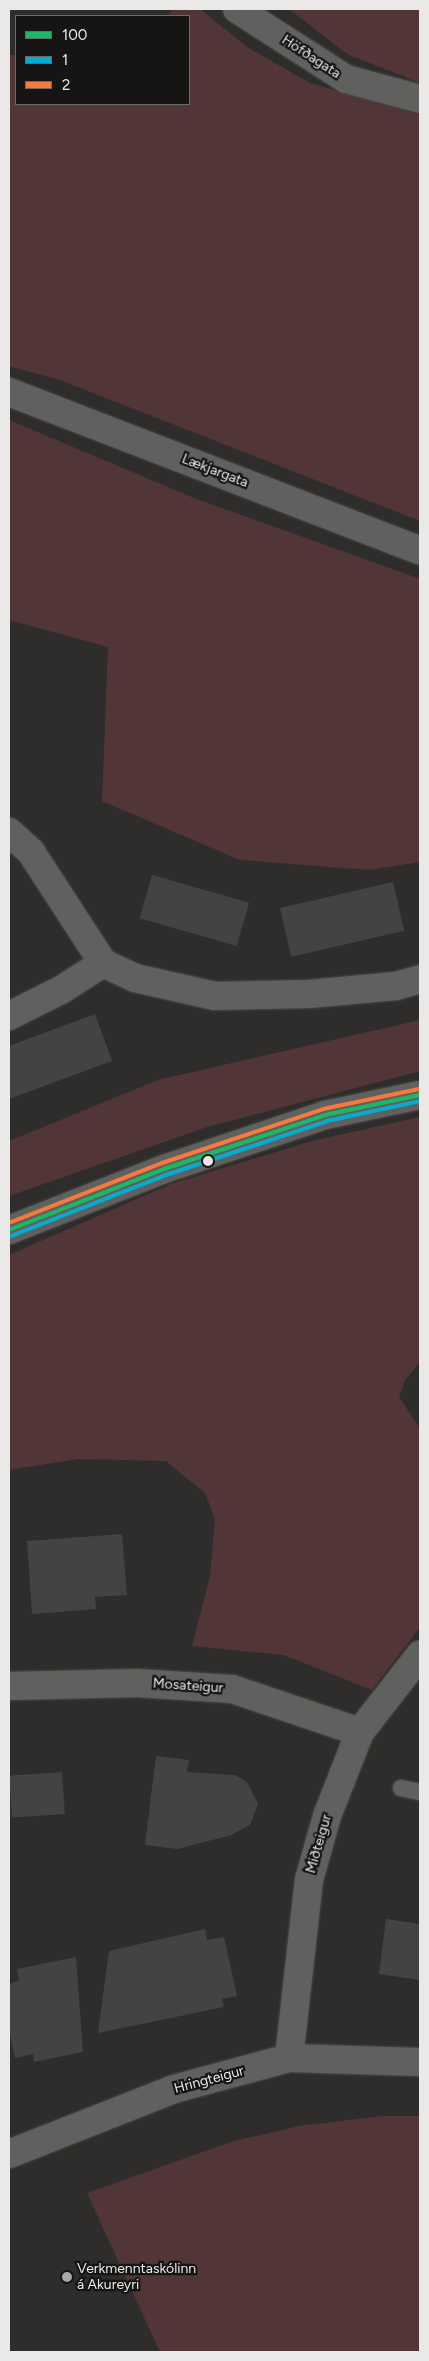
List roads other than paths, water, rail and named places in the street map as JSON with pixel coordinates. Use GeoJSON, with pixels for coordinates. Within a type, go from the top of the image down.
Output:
{"type":"FeatureCollection","features":[{"type":"Feature","properties":{"kind":"street","name":"Höfðagata"},"geometry":{"type":"LineString","coordinates":[[237,9],[346,79],[420,100]]}},
{"type":"Feature","properties":{"kind":"street","name":"Lækjargata"},"geometry":{"type":"LineString","coordinates":[[9,392],[420,551]]}},
{"type":"Feature","properties":{"kind":"street"},"geometry":{"type":"LineString","coordinates":[[9,832],[31,852],[102,963],[135,978],[214,996],[309,994],[396,986],[420,979]]}},
{"type":"Feature","properties":{"kind":"street"},"geometry":{"type":"LineString","coordinates":[[9,1016],[61,990],[102,963]]}},
{"type":"Feature","properties":{"kind":"street"},"geometry":{"type":"LineString","coordinates":[[9,1230],[164,1169],[325,1115],[420,1095]]}},
{"type":"Feature","properties":{"kind":"street","name":"Miðteigur"},"geometry":{"type":"LineString","coordinates":[[289,2058],[309,1880],[326,1816],[360,1732],[420,1655]]}},
{"type":"Feature","properties":{"kind":"street","name":"Mosateigur"},"geometry":{"type":"LineString","coordinates":[[9,1686],[137,1683],[232,1689],[360,1732]]}},
{"type":"Feature","properties":{"kind":"street","name":"Hringteigur"},"geometry":{"type":"LineString","coordinates":[[9,2154],[174,2089],[289,2058],[420,2062]]}},
{"type":"Feature","properties":{"kind":"lane"},"geometry":{"type":"LineString","coordinates":[[401,1788],[420,1792]]}},
{"type":"Feature","properties":{"kind":"place","name":"Verkmenntaskólinn á Akureyri"},"geometry":{"type":"Point","coordinates":[67,2277]}}]}
